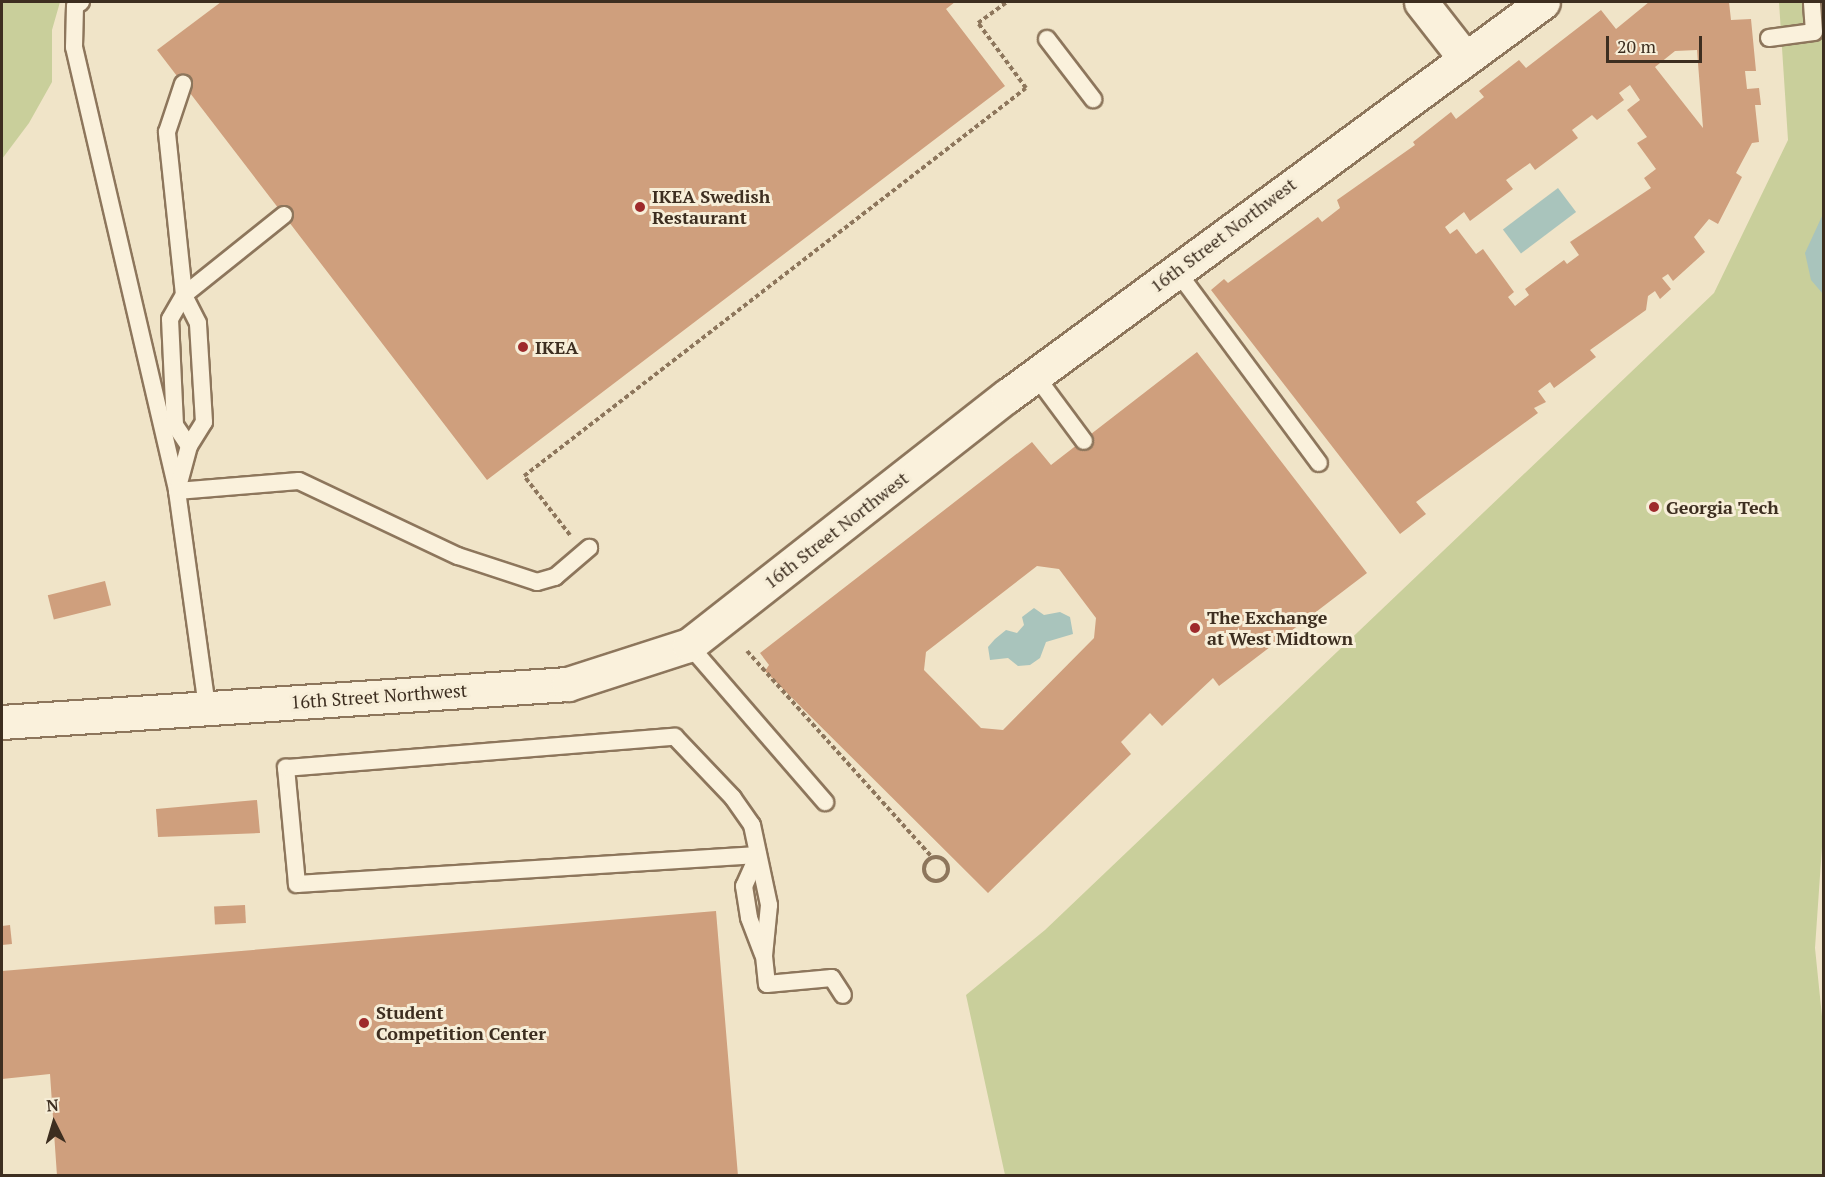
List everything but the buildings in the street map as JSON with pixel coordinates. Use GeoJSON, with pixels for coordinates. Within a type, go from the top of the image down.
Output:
{"type":"FeatureCollection","features":[{"type":"Feature","properties":{"kind":"street"},"geometry":{"type":"LineString","coordinates":[[1421,2],[1464,57]]}},
{"type":"Feature","properties":{"kind":"street","name":"16th Street Northwest"},"geometry":{"type":"LineString","coordinates":[[2,722],[568,684],[689,645],[1035,375],[1464,57],[1543,2]]}},
{"type":"Feature","properties":{"kind":"lane"},"geometry":{"type":"LineString","coordinates":[[81,2],[75,6],[74,47],[177,491],[207,707]]}},
{"type":"Feature","properties":{"kind":"lane"},"geometry":{"type":"LineString","coordinates":[[1769,38],[1819,32],[1812,2]]}},
{"type":"Feature","properties":{"kind":"lane"},"geometry":{"type":"LineString","coordinates":[[1047,39],[1093,99]]}},
{"type":"Feature","properties":{"kind":"lane"},"geometry":{"type":"LineString","coordinates":[[177,491],[189,446],[204,423],[198,323],[184,295],[167,132],[183,84]]}},
{"type":"Feature","properties":{"kind":"lane"},"geometry":{"type":"LineString","coordinates":[[189,446],[175,425],[170,319],[184,295],[284,215]]}},
{"type":"Feature","properties":{"kind":"lane"},"geometry":{"type":"LineString","coordinates":[[1176,270],[1319,463]]}},
{"type":"Feature","properties":{"kind":"lane"},"geometry":{"type":"LineString","coordinates":[[1035,375],[1084,441]]}},
{"type":"Feature","properties":{"kind":"lane"},"geometry":{"type":"LineString","coordinates":[[177,491],[299,482],[458,556],[537,582],[555,577],[586,550]]}},
{"type":"Feature","properties":{"kind":"lane"},"geometry":{"type":"LineString","coordinates":[[689,645],[825,802]]}},
{"type":"Feature","properties":{"kind":"lane"},"geometry":{"type":"LineString","coordinates":[[758,855],[297,884],[286,768],[675,737],[732,798],[752,825],[770,905],[764,956],[767,984],[832,978],[843,995]]}},
{"type":"Feature","properties":{"kind":"path"},"geometry":{"type":"LineString","coordinates":[[586,550],[524,476],[1026,88],[978,23],[1007,2]]}},
{"type":"Feature","properties":{"kind":"path"},"geometry":{"type":"LineString","coordinates":[[747,651],[932,857],[942,858],[949,868],[944,879],[937,882],[925,877],[923,870],[932,857]]}},
{"type":"Feature","properties":{"kind":"green space"},"geometry":{"type":"Polygon","coordinates":[[[2,2],[60,2],[52,30],[52,82],[29,123],[2,159],[2,2]]]}},
{"type":"Feature","properties":{"kind":"green space"},"geometry":{"type":"Polygon","coordinates":[[[1779,2],[1823,2],[1824,818],[1815,948],[1824,1036],[1823,1175],[1005,1175],[966,995],[1045,930],[1714,293],[1788,140],[1779,2]]]}},
{"type":"Feature","properties":{"kind":"water"},"geometry":{"type":"Polygon","coordinates":[[[1558,188],[1576,212],[1521,253],[1503,230],[1558,188]]]}},
{"type":"Feature","properties":{"kind":"water"},"geometry":{"type":"Polygon","coordinates":[[[1823,214],[1823,294],[1811,280],[1805,253],[1823,214]]]}},
{"type":"Feature","properties":{"kind":"water"},"geometry":{"type":"Polygon","coordinates":[[[1034,608],[1044,615],[1060,612],[1070,617],[1073,634],[1046,642],[1040,658],[1030,665],[1018,666],[1008,658],[990,660],[988,647],[1006,630],[1017,633],[1024,625],[1022,617],[1034,608]]]}},
{"type":"Feature","properties":{"kind":"place","name":"IKEA Swedish Restaurant"},"geometry":{"type":"Point","coordinates":[640,207]}},
{"type":"Feature","properties":{"kind":"place","name":"IKEA"},"geometry":{"type":"Point","coordinates":[523,347]}},
{"type":"Feature","properties":{"kind":"place","name":"Georgia Tech"},"geometry":{"type":"Point","coordinates":[1654,507]}},
{"type":"Feature","properties":{"kind":"place","name":"The Exchange at West Midtown"},"geometry":{"type":"Point","coordinates":[1195,628]}},
{"type":"Feature","properties":{"kind":"place","name":"Student Competition Center"},"geometry":{"type":"Point","coordinates":[364,1023]}}]}
